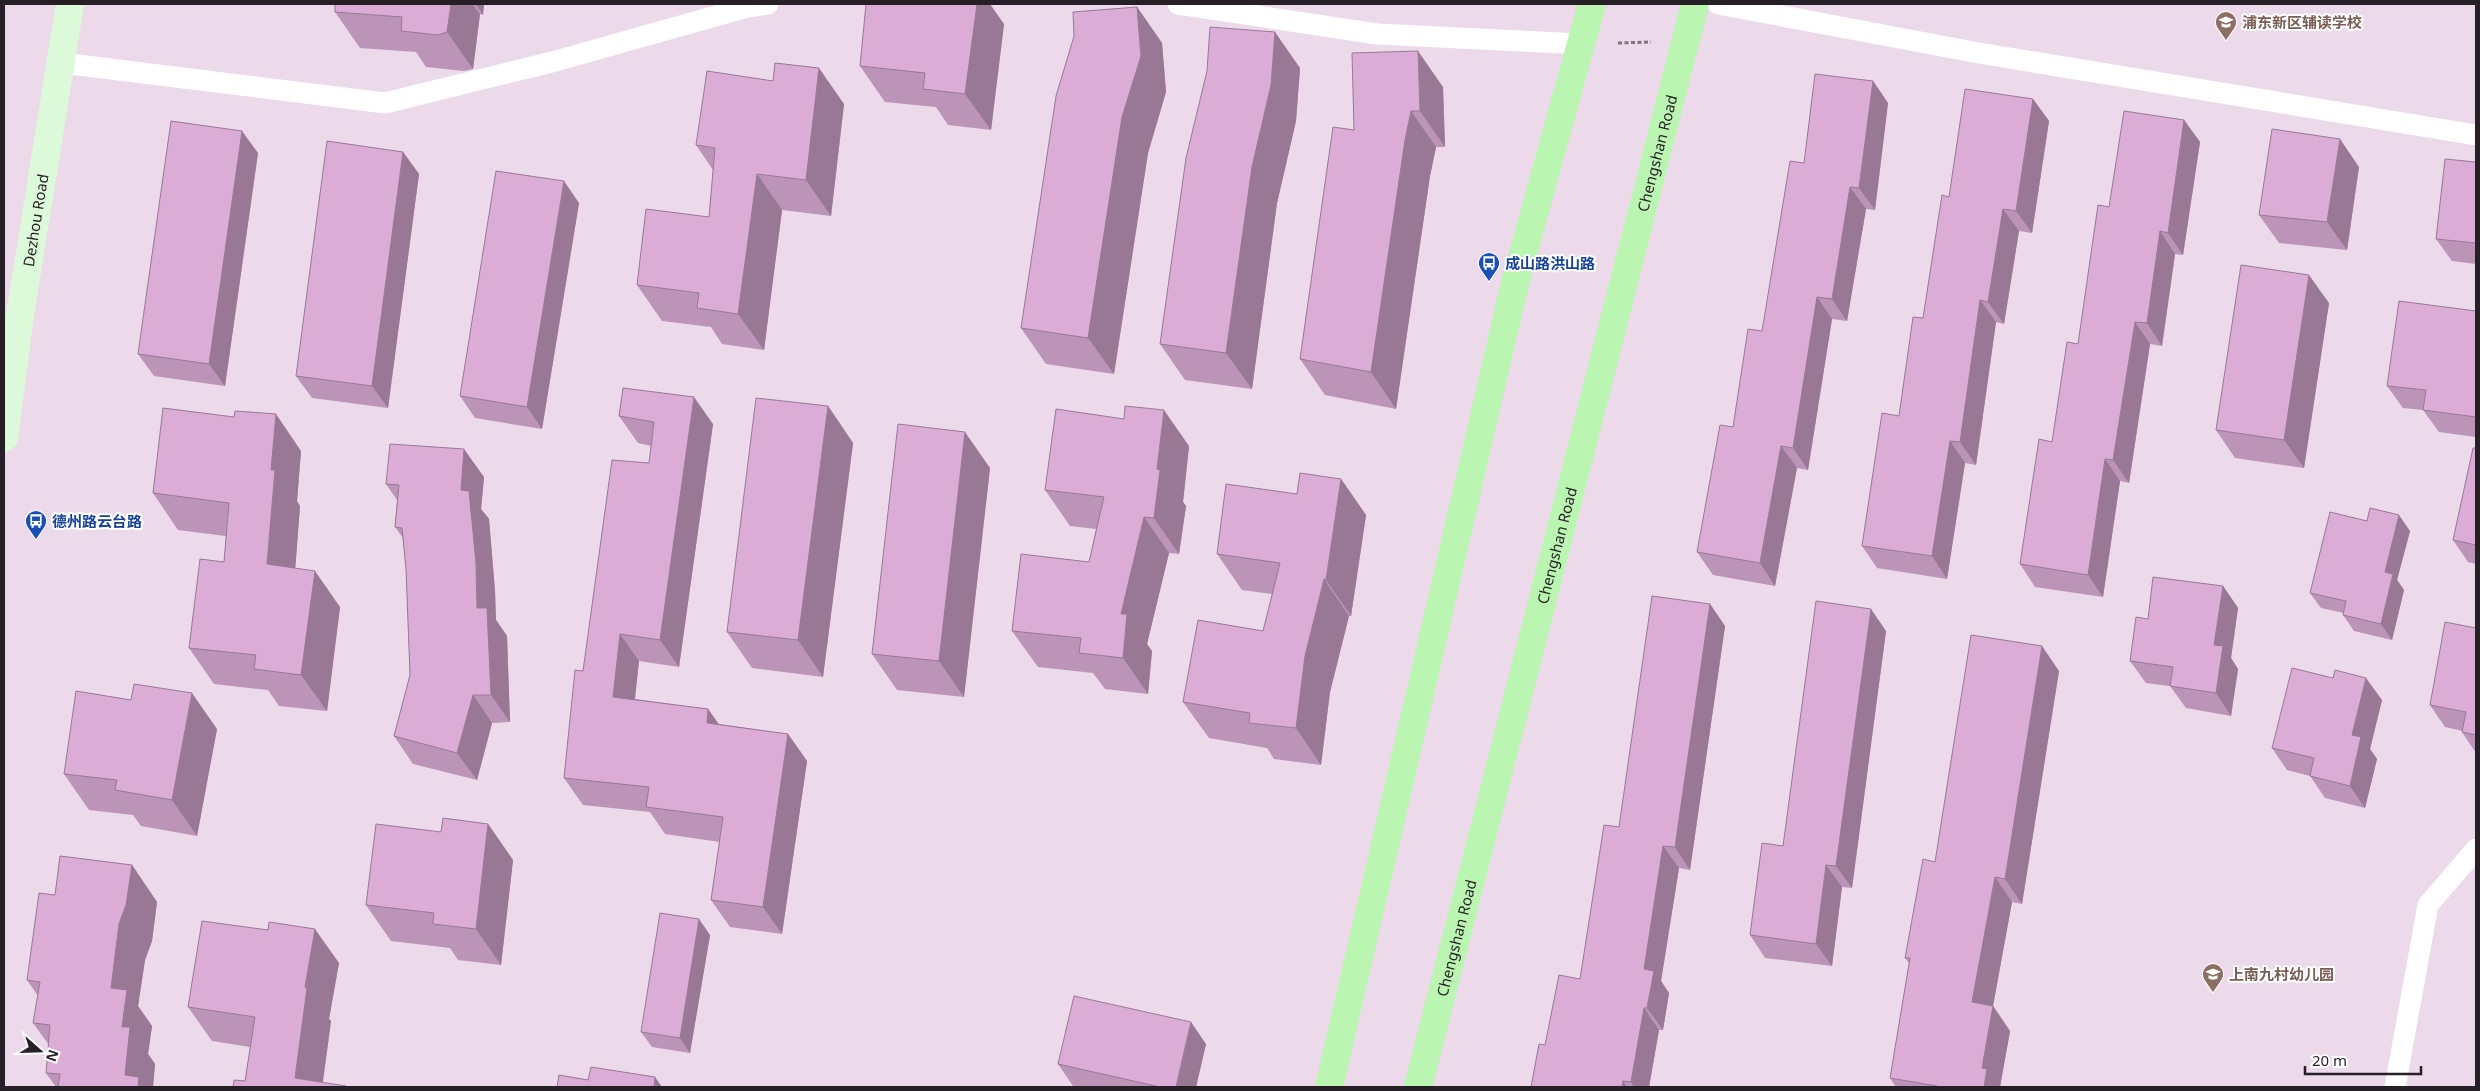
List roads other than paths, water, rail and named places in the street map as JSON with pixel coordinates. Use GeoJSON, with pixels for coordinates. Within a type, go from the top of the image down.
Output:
{"type":"FeatureCollection","features":[{"type":"Feature","properties":{"kind":"main road"},"geometry":{"type":"LineString","coordinates":[[1330,1087],[1515,283],[1592,4]]}},
{"type":"Feature","properties":{"kind":"main road","name":"Chengshan Road"},"geometry":{"type":"LineString","coordinates":[[1418,1087],[1695,4]]}},
{"type":"Feature","properties":{"kind":"street","name":"Dezhou Road"},"geometry":{"type":"LineString","coordinates":[[4,438],[20,315],[70,4]]}},
{"type":"Feature","properties":{"kind":"lane"},"geometry":{"type":"LineString","coordinates":[[62,63],[386,103],[552,62],[748,7],[768,4]]}},
{"type":"Feature","properties":{"kind":"lane"},"geometry":{"type":"LineString","coordinates":[[1178,4],[1377,34],[1581,44]]}},
{"type":"Feature","properties":{"kind":"lane"},"geometry":{"type":"LineString","coordinates":[[1718,4],[1979,53],[2476,135]]}},
{"type":"Feature","properties":{"kind":"lane"},"geometry":{"type":"LineString","coordinates":[[2395,1087],[2428,905],[2476,849]]}},
{"type":"Feature","properties":{"kind":"place","name":"浦东新区辅读学校"},"geometry":{"type":"Point","coordinates":[2226,41]}},
{"type":"Feature","properties":{"kind":"place","name":"成山路洪山路"},"geometry":{"type":"Point","coordinates":[1489,282]}},
{"type":"Feature","properties":{"kind":"place","name":"德州路云台路"},"geometry":{"type":"Point","coordinates":[36,540]}},
{"type":"Feature","properties":{"kind":"place","name":"上南九村幼儿园"},"geometry":{"type":"Point","coordinates":[2213,993]}}]}
